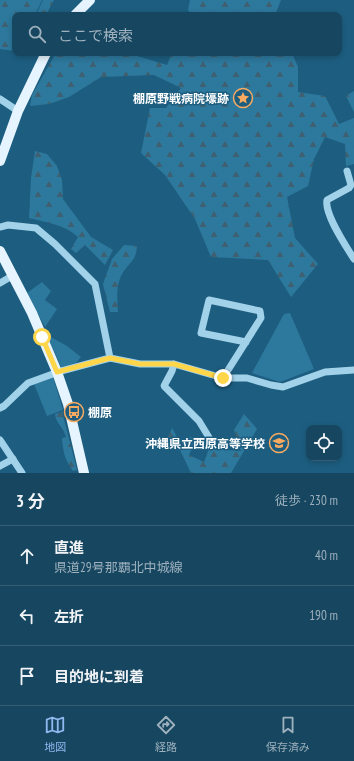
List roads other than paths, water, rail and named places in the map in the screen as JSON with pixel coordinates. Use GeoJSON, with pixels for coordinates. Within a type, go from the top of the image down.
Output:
{"type":"FeatureCollection","features":[{"type":"Feature","properties":{"kind":"main road"},"geometry":{"type":"LineString","coordinates":[[78,12],[90,0]]}},
{"type":"Feature","properties":{"kind":"main road"},"geometry":{"type":"LineString","coordinates":[[0,161],[18,111],[45,56]]}},
{"type":"Feature","properties":{"kind":"main road"},"geometry":{"type":"LineString","coordinates":[[0,251],[32,313],[57,372],[68,404],[84,473]]}},
{"type":"Feature","properties":{"kind":"street"},"geometry":{"type":"LineString","coordinates":[[0,99],[18,111]]}},
{"type":"Feature","properties":{"kind":"street"},"geometry":{"type":"LineString","coordinates":[[347,171],[351,185],[349,188],[327,200],[326,205],[331,219],[354,259]]}},
{"type":"Feature","properties":{"kind":"street"},"geometry":{"type":"LineString","coordinates":[[0,227],[8,225],[36,228],[45,234],[95,284],[110,358]]}},
{"type":"Feature","properties":{"kind":"street"},"geometry":{"type":"LineString","coordinates":[[0,283],[12,276]]}},
{"type":"Feature","properties":{"kind":"street"},"geometry":{"type":"LineString","coordinates":[[223,378],[246,342],[261,318],[260,311],[209,300],[201,333],[246,342]]}},
{"type":"Feature","properties":{"kind":"street"},"geometry":{"type":"LineString","coordinates":[[0,408],[28,383],[57,372],[110,358],[140,364],[174,364],[223,378],[247,378],[283,387],[325,372],[354,370]]}},
{"type":"Feature","properties":{"kind":"street"},"geometry":{"type":"LineString","coordinates":[[174,364],[164,386],[199,421],[213,444]]}},
{"type":"Feature","properties":{"kind":"street"},"geometry":{"type":"LineString","coordinates":[[0,440],[22,473]]}},
{"type":"Feature","properties":{"kind":"street"},"geometry":{"type":"LineString","coordinates":[[0,466],[13,459]]}},
{"type":"Feature","properties":{"kind":"place","name":"棚原野戦病院壕跡"},"geometry":{"type":"Point","coordinates":[243,98]}},
{"type":"Feature","properties":{"kind":"place","name":"棚原"},"geometry":{"type":"Point","coordinates":[74,412]}},
{"type":"Feature","properties":{"kind":"place","name":"沖縄県立西原高等学校"},"geometry":{"type":"Point","coordinates":[279,443]}}]}
